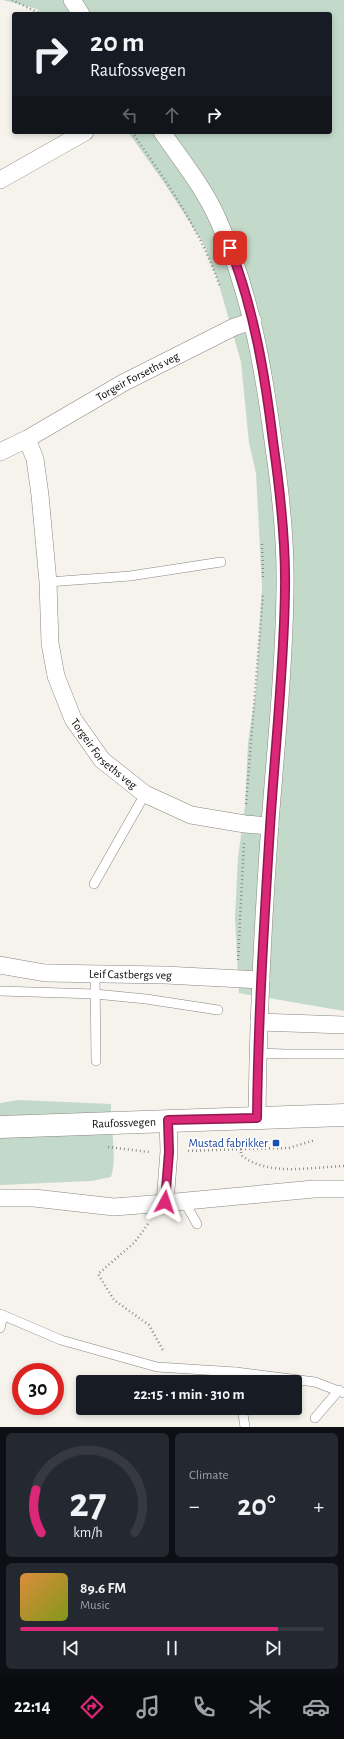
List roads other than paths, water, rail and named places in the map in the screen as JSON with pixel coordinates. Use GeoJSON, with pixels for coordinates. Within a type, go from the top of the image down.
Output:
{"type":"FeatureCollection","features":[{"type":"Feature","properties":{"kind":"main road","name":"Raufossvegen"},"geometry":{"type":"LineString","coordinates":[[0,1127],[344,1115]]}},
{"type":"Feature","properties":{"kind":"street"},"geometry":{"type":"LineString","coordinates":[[72,0],[81,12]]}},
{"type":"Feature","properties":{"kind":"street"},"geometry":{"type":"LineString","coordinates":[[0,180],[81,134]]}},
{"type":"Feature","properties":{"kind":"street"},"geometry":{"type":"LineString","coordinates":[[163,134],[195,180],[218,219],[235,262],[253,321],[267,390],[281,495],[285,587],[282,666],[270,826],[261,980],[257,1118]]}},
{"type":"Feature","properties":{"kind":"street","name":"Torgeir Forseths veg"},"geometry":{"type":"LineString","coordinates":[[0,452],[27,439],[123,383],[234,326],[253,321]]}},
{"type":"Feature","properties":{"kind":"street","name":"Torgeir Forseths veg"},"geometry":{"type":"LineString","coordinates":[[27,439],[35,459],[40,495],[48,582],[50,643],[56,676],[73,719],[102,760],[145,794],[192,814],[245,824],[270,826]]}},
{"type":"Feature","properties":{"kind":"street","name":"Leif Castbergs veg"},"geometry":{"type":"LineString","coordinates":[[0,965],[45,973],[165,975],[261,980]]}},
{"type":"Feature","properties":{"kind":"street"},"geometry":{"type":"LineString","coordinates":[[259,1022],[344,1025]]}},
{"type":"Feature","properties":{"kind":"street"},"geometry":{"type":"LineString","coordinates":[[165,1202],[169,1152],[168,1120]]}},
{"type":"Feature","properties":{"kind":"street"},"geometry":{"type":"LineString","coordinates":[[0,1198],[34,1198],[114,1206],[314,1189],[344,1189]]}},
{"type":"Feature","properties":{"kind":"lane"},"geometry":{"type":"LineString","coordinates":[[48,582],[130,576],[221,562]]}},
{"type":"Feature","properties":{"kind":"lane"},"geometry":{"type":"LineString","coordinates":[[94,884],[145,794]]}},
{"type":"Feature","properties":{"kind":"lane"},"geometry":{"type":"LineString","coordinates":[[95,974],[96,1061]]}},
{"type":"Feature","properties":{"kind":"lane"},"geometry":{"type":"LineString","coordinates":[[0,991],[95,994],[146,999],[218,1010]]}},
{"type":"Feature","properties":{"kind":"lane"},"geometry":{"type":"LineString","coordinates":[[258,1053],[344,1054]]}},
{"type":"Feature","properties":{"kind":"lane"},"geometry":{"type":"LineString","coordinates":[[184,1201],[197,1224]]}},
{"type":"Feature","properties":{"kind":"lane"},"geometry":{"type":"LineString","coordinates":[[0,1328],[2,1314],[61,1340],[157,1368],[236,1372],[315,1382],[341,1391],[315,1418]]}},
{"type":"Feature","properties":{"kind":"lane"},"geometry":{"type":"LineString","coordinates":[[243,1415],[245,1427]]}},
{"type":"Feature","properties":{"kind":"place","name":"Mustad fabrikker"},"geometry":{"type":"Point","coordinates":[276,1143]}}]}
